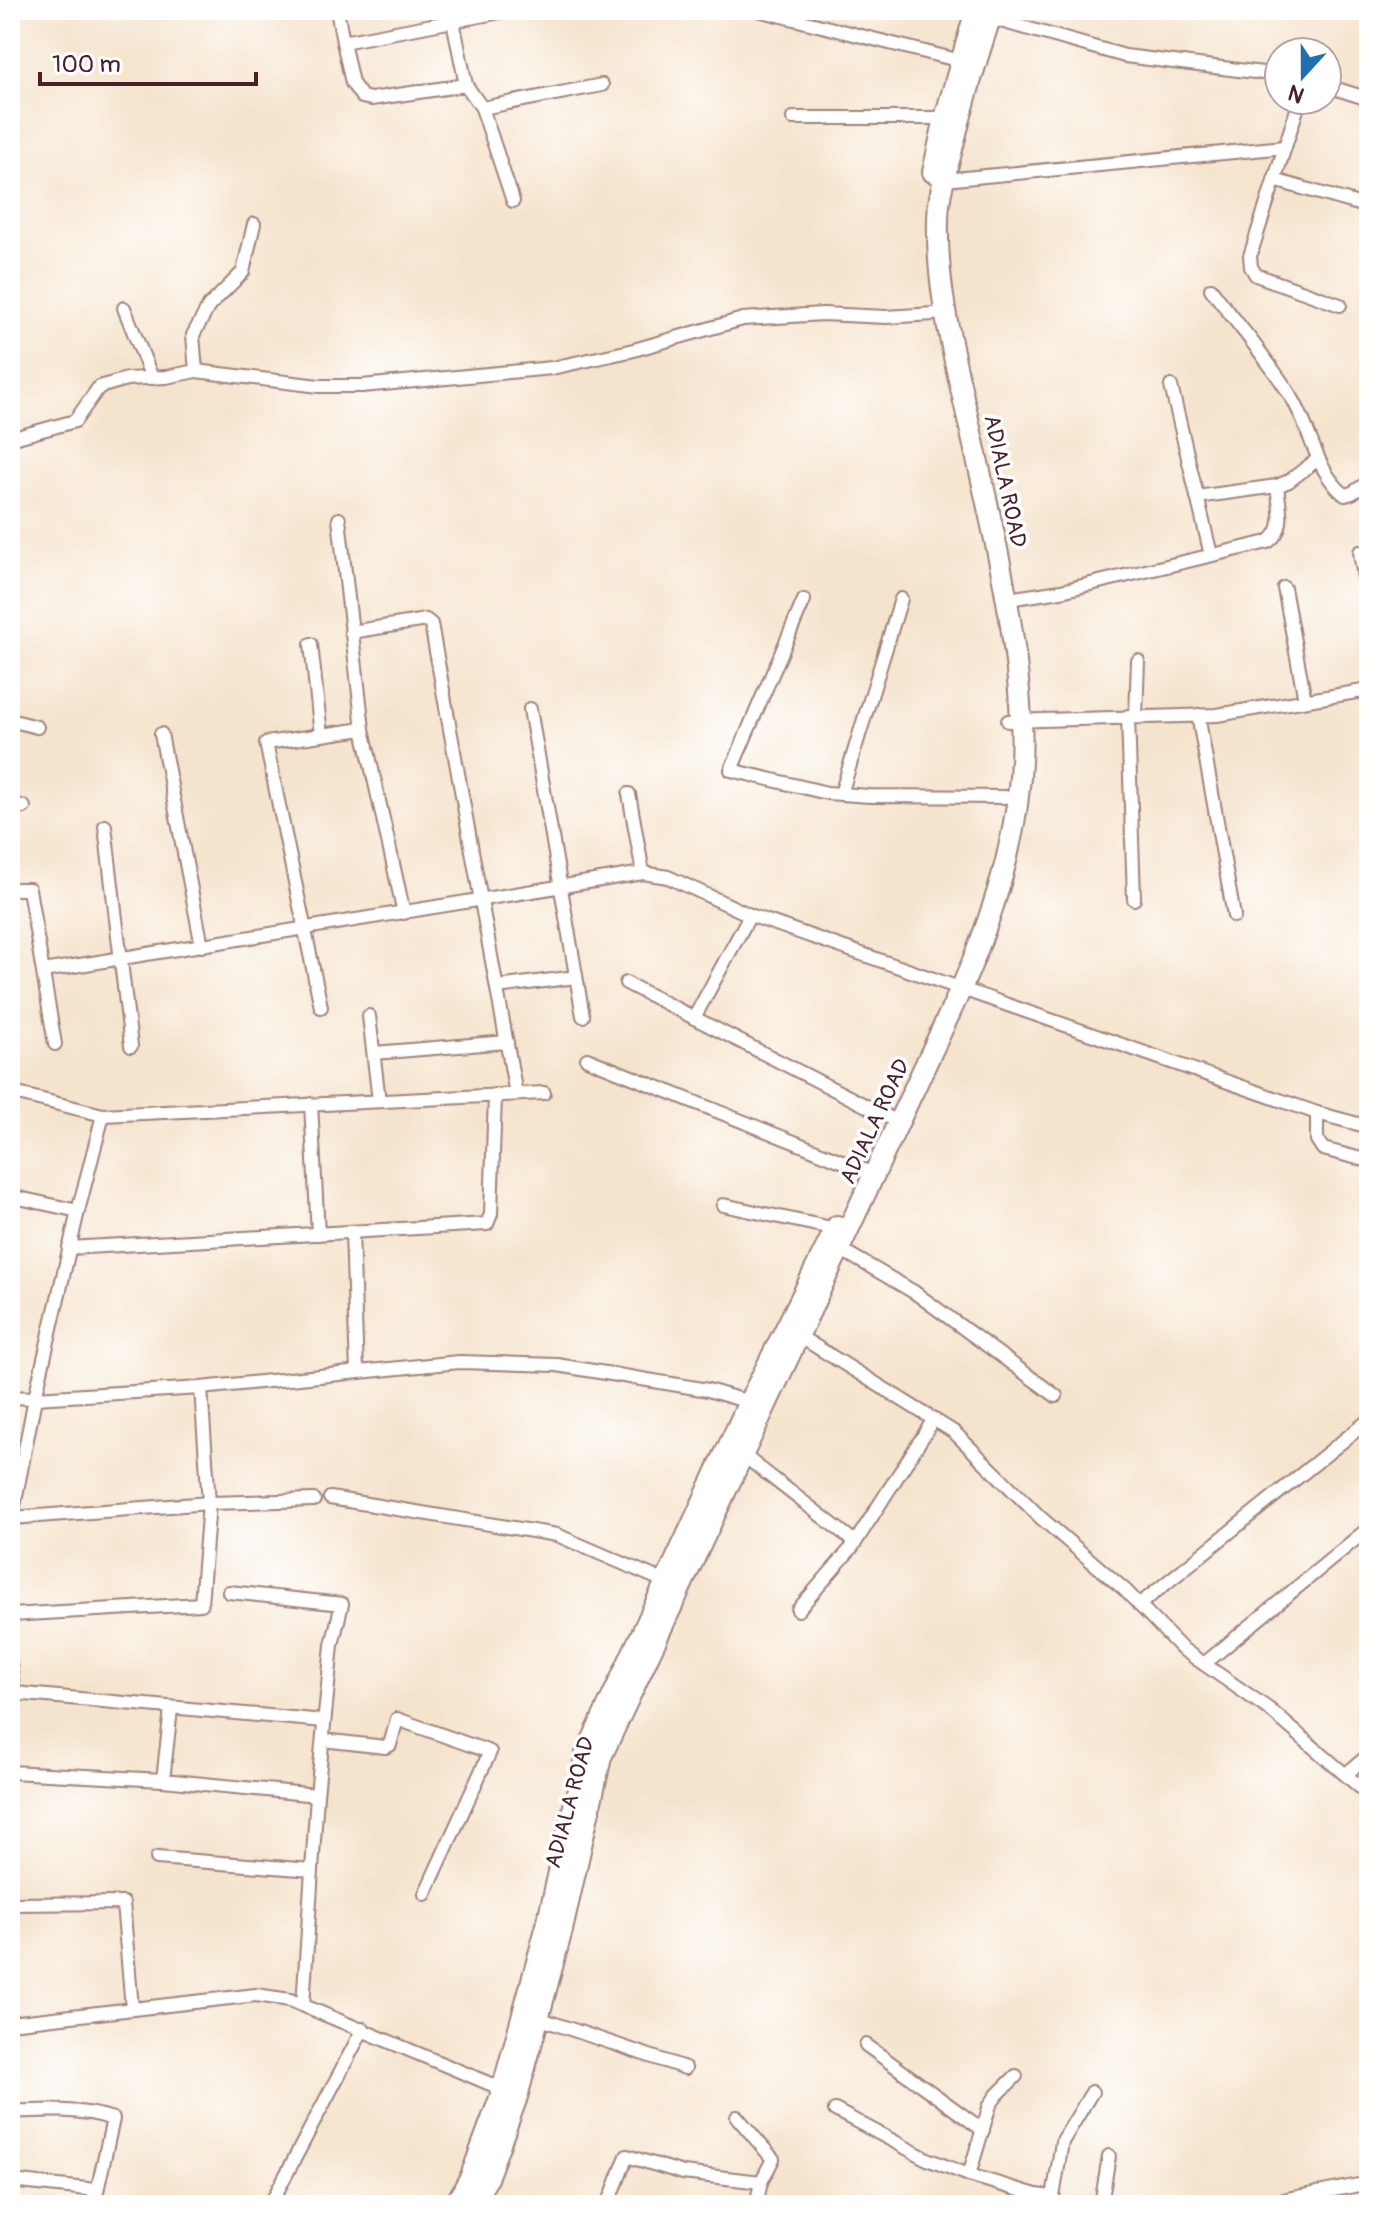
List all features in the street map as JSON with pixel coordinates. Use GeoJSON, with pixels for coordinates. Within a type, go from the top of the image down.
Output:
{"type":"FeatureCollection","features":[{"type":"Feature","properties":{"kind":"main road","name":"ADIALA ROAD"},"geometry":{"type":"LineString","coordinates":[[455,2205],[510,2092],[538,2018],[562,1930],[601,1757],[840,1249],[955,986],[998,839],[1014,721],[996,601],[934,314],[925,251],[926,219],[952,119],[987,13]]}},
{"type":"Feature","properties":{"kind":"main road","name":"ADIALA ROAD"},"geometry":{"type":"LineString","coordinates":[[471,2205],[486,2181],[510,2092],[586,1754],[749,1402],[888,1117],[986,931],[1010,841],[1018,790],[1008,599],[945,317],[938,230],[952,119]]}},
{"type":"Feature","properties":{"kind":"street"},"geometry":{"type":"LineString","coordinates":[[337,10],[352,83],[362,97],[371,99],[466,85]]}},
{"type":"Feature","properties":{"kind":"street"},"geometry":{"type":"LineString","coordinates":[[427,10],[431,25]]}},
{"type":"Feature","properties":{"kind":"street"},"geometry":{"type":"LineString","coordinates":[[343,42],[509,10]]}},
{"type":"Feature","properties":{"kind":"street"},"geometry":{"type":"LineString","coordinates":[[758,10],[968,63]]}},
{"type":"Feature","properties":{"kind":"street"},"geometry":{"type":"LineString","coordinates":[[987,13],[1125,56],[1263,73]]}},
{"type":"Feature","properties":{"kind":"street"},"geometry":{"type":"LineString","coordinates":[[453,21],[466,85],[482,108],[513,201]]}},
{"type":"Feature","properties":{"kind":"street"},"geometry":{"type":"LineString","coordinates":[[482,108],[602,85]]}},
{"type":"Feature","properties":{"kind":"street"},"geometry":{"type":"LineString","coordinates":[[1343,91],[1369,99]]}},
{"type":"Feature","properties":{"kind":"street"},"geometry":{"type":"LineString","coordinates":[[1295,116],[1250,256],[1251,267],[1256,275],[1340,305]]}},
{"type":"Feature","properties":{"kind":"street"},"geometry":{"type":"LineString","coordinates":[[793,118],[952,119]]}},
{"type":"Feature","properties":{"kind":"street"},"geometry":{"type":"LineString","coordinates":[[944,180],[1285,147]]}},
{"type":"Feature","properties":{"kind":"street"},"geometry":{"type":"LineString","coordinates":[[1274,180],[1369,207]]}},
{"type":"Feature","properties":{"kind":"street"},"geometry":{"type":"LineString","coordinates":[[196,371],[193,335],[209,306],[243,272],[254,224]]}},
{"type":"Feature","properties":{"kind":"street"},"geometry":{"type":"LineString","coordinates":[[1211,289],[1293,399],[1318,459],[1345,495],[1369,482]]}},
{"type":"Feature","properties":{"kind":"street"},"geometry":{"type":"LineString","coordinates":[[124,308],[152,378]]}},
{"type":"Feature","properties":{"kind":"street"},"geometry":{"type":"LineString","coordinates":[[10,439],[75,421],[99,387],[127,379],[196,371],[319,386],[362,386],[552,368],[630,351],[743,319],[823,314],[886,317],[934,314]]}},
{"type":"Feature","properties":{"kind":"street"},"geometry":{"type":"LineString","coordinates":[[1171,386],[1211,555]]}},
{"type":"Feature","properties":{"kind":"street"},"geometry":{"type":"LineString","coordinates":[[1197,497],[1277,486],[1289,481],[1318,459]]}},
{"type":"Feature","properties":{"kind":"street"},"geometry":{"type":"LineString","coordinates":[[1008,599],[1061,591],[1268,542],[1277,536],[1281,525],[1277,486]]}},
{"type":"Feature","properties":{"kind":"street"},"geometry":{"type":"LineString","coordinates":[[339,519],[363,729],[404,913]]}},
{"type":"Feature","properties":{"kind":"street"},"geometry":{"type":"LineString","coordinates":[[1360,552],[1369,609]]}},
{"type":"Feature","properties":{"kind":"street"},"geometry":{"type":"LineString","coordinates":[[1284,588],[1305,700]]}},
{"type":"Feature","properties":{"kind":"street"},"geometry":{"type":"LineString","coordinates":[[841,794],[901,599]]}},
{"type":"Feature","properties":{"kind":"street"},"geometry":{"type":"LineString","coordinates":[[804,600],[731,770],[841,794],[1005,797]]}},
{"type":"Feature","properties":{"kind":"street"},"geometry":{"type":"LineString","coordinates":[[351,632],[426,620],[431,624],[516,1094]]}},
{"type":"Feature","properties":{"kind":"street"},"geometry":{"type":"LineString","coordinates":[[311,644],[321,735]]}},
{"type":"Feature","properties":{"kind":"street"},"geometry":{"type":"LineString","coordinates":[[1134,899],[1132,716],[1138,661]]}},
{"type":"Feature","properties":{"kind":"street"},"geometry":{"type":"LineString","coordinates":[[1014,721],[1217,715],[1369,690]]}},
{"type":"Feature","properties":{"kind":"street"},"geometry":{"type":"LineString","coordinates":[[530,709],[583,1016]]}},
{"type":"Feature","properties":{"kind":"street"},"geometry":{"type":"LineString","coordinates":[[1198,715],[1234,916]]}},
{"type":"Feature","properties":{"kind":"street"},"geometry":{"type":"LineString","coordinates":[[10,720],[37,727]]}},
{"type":"Feature","properties":{"kind":"street"},"geometry":{"type":"LineString","coordinates":[[321,1007],[266,743],[363,729]]}},
{"type":"Feature","properties":{"kind":"street"},"geometry":{"type":"LineString","coordinates":[[161,734],[202,946]]}},
{"type":"Feature","properties":{"kind":"street"},"geometry":{"type":"LineString","coordinates":[[629,794],[643,873]]}},
{"type":"Feature","properties":{"kind":"street"},"geometry":{"type":"LineString","coordinates":[[10,803],[24,807]]}},
{"type":"Feature","properties":{"kind":"street"},"geometry":{"type":"LineString","coordinates":[[105,826],[131,1046]]}},
{"type":"Feature","properties":{"kind":"street"},"geometry":{"type":"LineString","coordinates":[[43,971],[643,873],[668,877],[750,915],[1317,1113],[1369,1127]]}},
{"type":"Feature","properties":{"kind":"street"},"geometry":{"type":"LineString","coordinates":[[10,889],[29,889],[55,1044]]}},
{"type":"Feature","properties":{"kind":"street"},"geometry":{"type":"LineString","coordinates":[[694,1018],[750,915]]}},
{"type":"Feature","properties":{"kind":"street"},"geometry":{"type":"LineString","coordinates":[[497,987],[576,977]]}},
{"type":"Feature","properties":{"kind":"street"},"geometry":{"type":"LineString","coordinates":[[626,983],[888,1117]]}},
{"type":"Feature","properties":{"kind":"street"},"geometry":{"type":"LineString","coordinates":[[369,1016],[379,1101]]}},
{"type":"Feature","properties":{"kind":"street"},"geometry":{"type":"LineString","coordinates":[[374,1053],[507,1042]]}},
{"type":"Feature","properties":{"kind":"street"},"geometry":{"type":"LineString","coordinates":[[587,1059],[864,1170]]}},
{"type":"Feature","properties":{"kind":"street"},"geometry":{"type":"LineString","coordinates":[[10,1092],[103,1115],[544,1093]]}},
{"type":"Feature","properties":{"kind":"street"},"geometry":{"type":"LineString","coordinates":[[69,1248],[487,1224],[491,1214],[495,1095]]}},
{"type":"Feature","properties":{"kind":"street"},"geometry":{"type":"LineString","coordinates":[[311,1104],[318,1234]]}},
{"type":"Feature","properties":{"kind":"street"},"geometry":{"type":"LineString","coordinates":[[1317,1113],[1317,1140],[1323,1149],[1369,1161]]}},
{"type":"Feature","properties":{"kind":"street"},"geometry":{"type":"LineString","coordinates":[[103,1115],[35,1398],[11,1523],[209,1503],[314,1500]]}},
{"type":"Feature","properties":{"kind":"street"},"geometry":{"type":"LineString","coordinates":[[10,1196],[78,1211]]}},
{"type":"Feature","properties":{"kind":"street"},"geometry":{"type":"LineString","coordinates":[[723,1205],[836,1229]]}},
{"type":"Feature","properties":{"kind":"street"},"geometry":{"type":"LineString","coordinates":[[352,1232],[357,1372]]}},
{"type":"Feature","properties":{"kind":"street"},"geometry":{"type":"LineString","coordinates":[[840,1249],[914,1292],[1056,1396]]}},
{"type":"Feature","properties":{"kind":"street"},"geometry":{"type":"LineString","coordinates":[[799,1336],[954,1432],[1181,1648],[1270,1710],[1369,1795]]}},
{"type":"Feature","properties":{"kind":"street"},"geometry":{"type":"LineString","coordinates":[[10,1397],[201,1388],[459,1362],[557,1365],[708,1390],[749,1402]]}},
{"type":"Feature","properties":{"kind":"street"},"geometry":{"type":"LineString","coordinates":[[10,1615],[201,1604],[209,1503],[201,1388]]}},
{"type":"Feature","properties":{"kind":"street"},"geometry":{"type":"LineString","coordinates":[[798,1610],[855,1542],[934,1419]]}},
{"type":"Feature","properties":{"kind":"street"},"geometry":{"type":"LineString","coordinates":[[1139,1605],[1369,1420]]}},
{"type":"Feature","properties":{"kind":"street"},"geometry":{"type":"LineString","coordinates":[[743,1455],[855,1542]]}},
{"type":"Feature","properties":{"kind":"street"},"geometry":{"type":"LineString","coordinates":[[330,1498],[557,1535],[666,1582]]}},
{"type":"Feature","properties":{"kind":"street"},"geometry":{"type":"LineString","coordinates":[[1204,1664],[1369,1528]]}},
{"type":"Feature","properties":{"kind":"street"},"geometry":{"type":"LineString","coordinates":[[229,1592],[342,1604],[332,1645],[324,1721],[303,2005]]}},
{"type":"Feature","properties":{"kind":"street"},"geometry":{"type":"LineString","coordinates":[[10,1664],[14,1693],[10,1745]]}},
{"type":"Feature","properties":{"kind":"street"},"geometry":{"type":"LineString","coordinates":[[14,1693],[324,1721]]}},
{"type":"Feature","properties":{"kind":"street"},"geometry":{"type":"LineString","coordinates":[[163,1780],[171,1709]]}},
{"type":"Feature","properties":{"kind":"street"},"geometry":{"type":"LineString","coordinates":[[323,1740],[385,1747],[390,1745],[397,1719],[490,1752],[425,1894]]}},
{"type":"Feature","properties":{"kind":"street"},"geometry":{"type":"LineString","coordinates":[[1346,1774],[1369,1755]]}},
{"type":"Feature","properties":{"kind":"street"},"geometry":{"type":"LineString","coordinates":[[10,1772],[163,1780],[317,1795]]}},
{"type":"Feature","properties":{"kind":"street"},"geometry":{"type":"LineString","coordinates":[[157,1858],[312,1870]]}},
{"type":"Feature","properties":{"kind":"street"},"geometry":{"type":"LineString","coordinates":[[10,1904],[123,1903],[132,2008]]}},
{"type":"Feature","properties":{"kind":"street"},"geometry":{"type":"LineString","coordinates":[[10,2023],[256,1995],[303,2005],[510,2092]]}},
{"type":"Feature","properties":{"kind":"street"},"geometry":{"type":"LineString","coordinates":[[538,2018],[685,2068]]}},
{"type":"Feature","properties":{"kind":"street"},"geometry":{"type":"LineString","coordinates":[[270,2205],[363,2029]]}},
{"type":"Feature","properties":{"kind":"street"},"geometry":{"type":"LineString","coordinates":[[866,2045],[983,2130]]}},
{"type":"Feature","properties":{"kind":"street"},"geometry":{"type":"LineString","coordinates":[[969,2175],[990,2105],[1016,2076]]}},
{"type":"Feature","properties":{"kind":"street"},"geometry":{"type":"LineString","coordinates":[[835,2110],[927,2159],[1035,2200],[1053,2197],[1062,2142],[1092,2092]]}},
{"type":"Feature","properties":{"kind":"street"},"geometry":{"type":"LineString","coordinates":[[10,2112],[42,2110],[101,2114],[113,2119],[94,2205]]}},
{"type":"Feature","properties":{"kind":"street"},"geometry":{"type":"LineString","coordinates":[[737,2117],[773,2159],[761,2182],[756,2205]]}},
{"type":"Feature","properties":{"kind":"street"},"geometry":{"type":"LineString","coordinates":[[608,2205],[627,2156],[683,2173],[761,2182]]}},
{"type":"Feature","properties":{"kind":"street"},"geometry":{"type":"LineString","coordinates":[[1101,2205],[1109,2156]]}},
{"type":"Feature","properties":{"kind":"street"},"geometry":{"type":"LineString","coordinates":[[10,2181],[97,2190]]}},
{"type":"Feature","properties":{"kind":"street"},"geometry":{"type":"LineString","coordinates":[[1257,2205],[1369,2183]]}}]}
